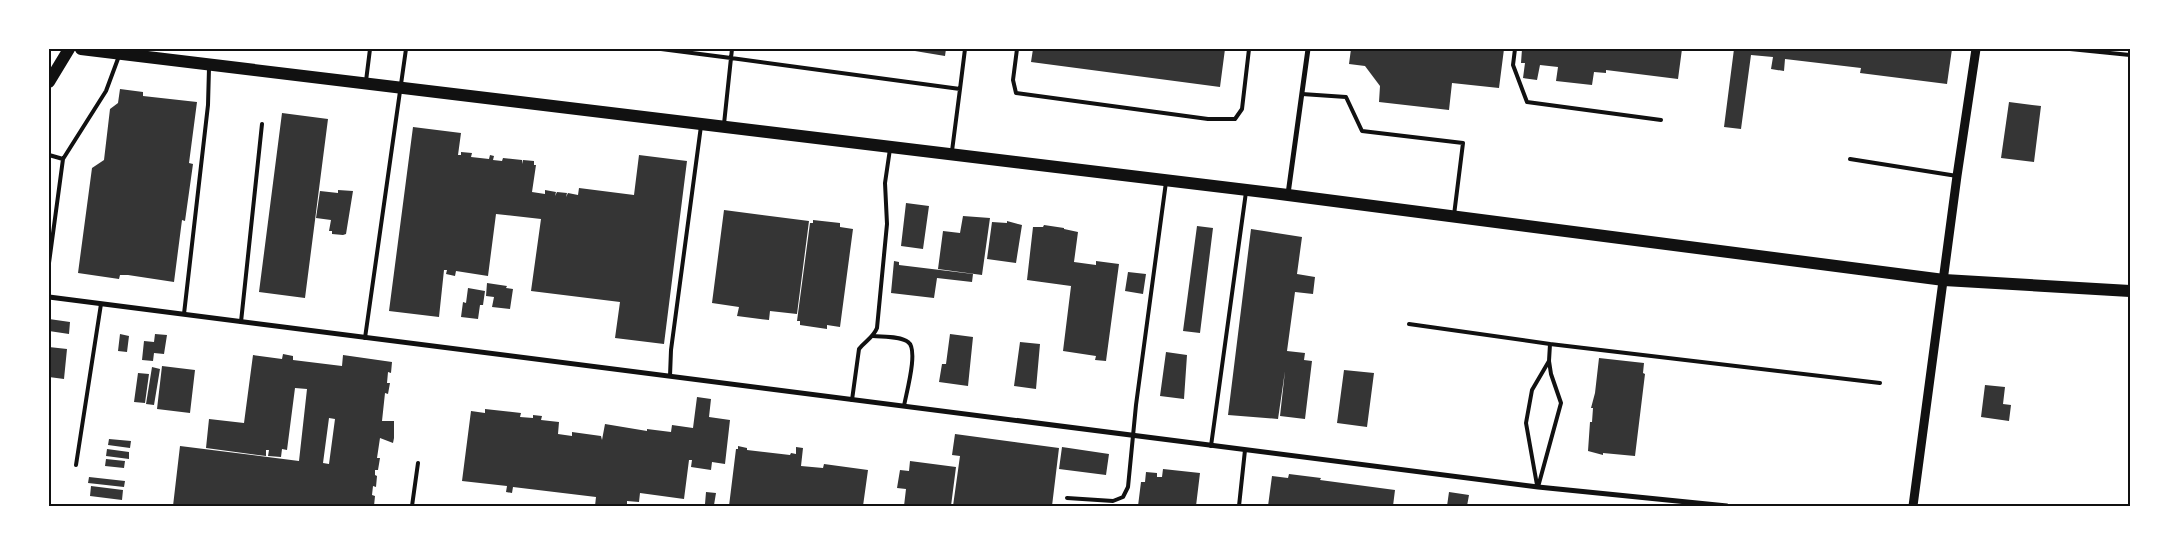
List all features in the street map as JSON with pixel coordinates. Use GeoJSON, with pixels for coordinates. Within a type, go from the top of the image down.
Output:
{"type":"FeatureCollection","features":[{"type":"Feature","properties":{"kind":"main road"},"geometry":{"type":"LineString","coordinates":[[49,82],[69,49]]}},
{"type":"Feature","properties":{"kind":"main road"},"geometry":{"type":"LineString","coordinates":[[81,49],[1288,195],[1944,280],[2130,292]]}},
{"type":"Feature","properties":{"kind":"street"},"geometry":{"type":"LineString","coordinates":[[1288,195],[1308,49]]}},
{"type":"Feature","properties":{"kind":"street"},"geometry":{"type":"LineString","coordinates":[[1913,506],[1976,49]]}},
{"type":"Feature","properties":{"kind":"street"},"geometry":{"type":"LineString","coordinates":[[49,297],[1538,487],[1728,506]]}},
{"type":"Feature","properties":{"kind":"lane"},"geometry":{"type":"LineString","coordinates":[[366,83],[370,49]]}},
{"type":"Feature","properties":{"kind":"lane"},"geometry":{"type":"LineString","coordinates":[[365,338],[406,49]]}},
{"type":"Feature","properties":{"kind":"lane"},"geometry":{"type":"LineString","coordinates":[[661,49],[960,89]]}},
{"type":"Feature","properties":{"kind":"lane"},"geometry":{"type":"LineString","coordinates":[[723,126],[732,49]]}},
{"type":"Feature","properties":{"kind":"lane"},"geometry":{"type":"LineString","coordinates":[[951,154],[965,49]]}},
{"type":"Feature","properties":{"kind":"lane"},"geometry":{"type":"LineString","coordinates":[[1017,49],[1013,80],[1016,93],[1208,119],[1235,119],[1242,109],[1249,49]]}},
{"type":"Feature","properties":{"kind":"lane"},"geometry":{"type":"LineString","coordinates":[[1515,49],[1513,65],[1527,102],[1661,120]]}},
{"type":"Feature","properties":{"kind":"lane"},"geometry":{"type":"LineString","coordinates":[[2070,49],[2130,55]]}},
{"type":"Feature","properties":{"kind":"lane"},"geometry":{"type":"LineString","coordinates":[[49,263],[63,159],[106,91],[120,54]]}},
{"type":"Feature","properties":{"kind":"lane"},"geometry":{"type":"LineString","coordinates":[[184,314],[208,105],[209,64]]}},
{"type":"Feature","properties":{"kind":"lane"},"geometry":{"type":"LineString","coordinates":[[1302,94],[1346,97],[1362,131],[1463,143],[1454,216]]}},
{"type":"Feature","properties":{"kind":"lane"},"geometry":{"type":"LineString","coordinates":[[241,322],[262,124]]}},
{"type":"Feature","properties":{"kind":"lane"},"geometry":{"type":"LineString","coordinates":[[670,376],[671,350],[701,124]]}},
{"type":"Feature","properties":{"kind":"lane"},"geometry":{"type":"LineString","coordinates":[[852,400],[859,349],[874,336],[877,328],[887,224],[885,183],[890,147]]}},
{"type":"Feature","properties":{"kind":"lane"},"geometry":{"type":"LineString","coordinates":[[49,155],[63,159]]}},
{"type":"Feature","properties":{"kind":"lane"},"geometry":{"type":"LineString","coordinates":[[1850,159],[1957,176]]}},
{"type":"Feature","properties":{"kind":"lane"},"geometry":{"type":"LineString","coordinates":[[1067,498],[1112,500],[1123,497],[1128,487],[1132,436],[1166,180]]}},
{"type":"Feature","properties":{"kind":"lane"},"geometry":{"type":"LineString","coordinates":[[1211,446],[1246,190]]}},
{"type":"Feature","properties":{"kind":"lane"},"geometry":{"type":"LineString","coordinates":[[76,465],[101,304]]}},
{"type":"Feature","properties":{"kind":"lane"},"geometry":{"type":"LineString","coordinates":[[1409,324],[1550,344],[1880,383]]}},
{"type":"Feature","properties":{"kind":"lane"},"geometry":{"type":"LineString","coordinates":[[874,336],[907,341],[911,345],[913,356],[904,406]]}},
{"type":"Feature","properties":{"kind":"lane"},"geometry":{"type":"LineString","coordinates":[[1538,487],[1561,403],[1551,374],[1549,361],[1550,344]]}},
{"type":"Feature","properties":{"kind":"lane"},"geometry":{"type":"LineString","coordinates":[[1538,487],[1526,422],[1532,390],[1549,361]]}},
{"type":"Feature","properties":{"kind":"lane"},"geometry":{"type":"LineString","coordinates":[[1239,506],[1245,450]]}},
{"type":"Feature","properties":{"kind":"lane"},"geometry":{"type":"LineString","coordinates":[[412,506],[418,463]]}},
{"type":"Feature","properties":{"kind":"building"},"geometry":{"type":"Polygon","coordinates":[[[903,49],[946,49],[945,56],[903,49]]]}},
{"type":"Feature","properties":{"kind":"building"},"geometry":{"type":"Polygon","coordinates":[[[1033,49],[1225,49],[1220,87],[1031,62],[1033,49]]]}},
{"type":"Feature","properties":{"kind":"building"},"geometry":{"type":"Polygon","coordinates":[[[1351,49],[1504,49],[1499,88],[1452,83],[1449,110],[1379,102],[1380,86],[1365,66],[1349,64],[1351,49]]]}},
{"type":"Feature","properties":{"kind":"building"},"geometry":{"type":"Polygon","coordinates":[[[1522,49],[1682,49],[1678,79],[1606,70],[1606,73],[1594,72],[1592,85],[1556,81],[1558,67],[1540,65],[1537,80],[1523,78],[1525,63],[1521,63],[1522,49]]]}},
{"type":"Feature","properties":{"kind":"building"},"geometry":{"type":"Polygon","coordinates":[[[1734,49],[1952,49],[1947,84],[1860,73],[1861,68],[1785,59],[1784,71],[1771,69],[1773,57],[1751,55],[1741,129],[1724,127],[1734,49]]]}},
{"type":"Feature","properties":{"kind":"building"},"geometry":{"type":"Polygon","coordinates":[[[120,89],[143,92],[143,96],[197,102],[189,163],[193,164],[185,221],[182,220],[174,282],[128,275],[120,275],[119,279],[78,273],[92,168],[104,160],[110,109],[118,103],[120,89]]]}},
{"type":"Feature","properties":{"kind":"building"},"geometry":{"type":"Polygon","coordinates":[[[2009,102],[2041,106],[2034,162],[2001,158],[2009,102]]]}},
{"type":"Feature","properties":{"kind":"building"},"geometry":{"type":"Polygon","coordinates":[[[282,113],[328,119],[305,298],[259,292],[282,113]]]}},
{"type":"Feature","properties":{"kind":"building"},"geometry":{"type":"Polygon","coordinates":[[[413,127],[461,133],[458,155],[461,155],[461,152],[472,153],[471,157],[489,159],[490,155],[494,156],[493,160],[502,161],[503,158],[522,160],[523,164],[523,160],[534,161],[534,165],[536,165],[532,192],[545,194],[545,190],[556,192],[555,196],[557,192],[567,193],[566,197],[568,193],[578,195],[579,188],[634,195],[639,155],[687,161],[664,344],[615,338],[620,302],[531,291],[541,219],[496,214],[488,276],[456,271],[455,276],[446,274],[447,270],[444,270],[439,317],[389,311],[413,127]]]}},
{"type":"Feature","properties":{"kind":"building"},"geometry":{"type":"Polygon","coordinates":[[[338,190],[353,191],[346,234],[343,235],[332,234],[332,231],[329,231],[331,220],[316,218],[320,191],[338,193],[338,190]]]}},
{"type":"Feature","properties":{"kind":"building"},"geometry":{"type":"Polygon","coordinates":[[[906,203],[929,206],[923,249],[901,246],[906,203]]]}},
{"type":"Feature","properties":{"kind":"building"},"geometry":{"type":"Polygon","coordinates":[[[724,210],[809,221],[797,314],[770,311],[769,320],[737,316],[739,307],[712,303],[724,210]]]}},
{"type":"Feature","properties":{"kind":"building"},"geometry":{"type":"Polygon","coordinates":[[[963,216],[990,218],[982,275],[938,269],[943,231],[960,233],[963,216]]]}},
{"type":"Feature","properties":{"kind":"building"},"geometry":{"type":"Polygon","coordinates":[[[813,220],[840,223],[840,227],[853,229],[840,327],[827,325],[827,329],[800,325],[800,321],[797,321],[810,223],[813,223],[813,220]]]}},
{"type":"Feature","properties":{"kind":"building"},"geometry":{"type":"Polygon","coordinates":[[[1007,221],[1022,225],[1016,263],[987,259],[992,222],[1007,223],[1007,221]]]}},
{"type":"Feature","properties":{"kind":"building"},"geometry":{"type":"Polygon","coordinates":[[[1044,225],[1078,232],[1074,262],[1096,265],[1096,261],[1119,264],[1106,361],[1095,360],[1096,356],[1063,351],[1073,270],[1071,286],[1027,280],[1033,227],[1043,227],[1044,225]]]}},
{"type":"Feature","properties":{"kind":"building"},"geometry":{"type":"Polygon","coordinates":[[[1197,226],[1213,228],[1200,333],[1183,331],[1197,226]]]}},
{"type":"Feature","properties":{"kind":"building"},"geometry":{"type":"Polygon","coordinates":[[[1251,229],[1302,237],[1297,274],[1315,277],[1313,294],[1295,292],[1287,351],[1305,353],[1304,360],[1312,361],[1305,419],[1280,416],[1285,371],[1278,419],[1228,415],[1251,229]]]}},
{"type":"Feature","properties":{"kind":"building"},"geometry":{"type":"Polygon","coordinates":[[[894,261],[899,262],[899,265],[973,274],[972,282],[937,278],[934,298],[891,293],[894,261]]]}},
{"type":"Feature","properties":{"kind":"building"},"geometry":{"type":"Polygon","coordinates":[[[1128,272],[1146,274],[1143,294],[1125,291],[1128,272]]]}},
{"type":"Feature","properties":{"kind":"building"},"geometry":{"type":"Polygon","coordinates":[[[487,283],[507,286],[506,288],[513,289],[510,309],[492,307],[494,297],[486,296],[487,283]]]}},
{"type":"Feature","properties":{"kind":"building"},"geometry":{"type":"Polygon","coordinates":[[[468,288],[485,291],[478,319],[461,317],[463,302],[466,303],[468,288]]]}},
{"type":"Feature","properties":{"kind":"building"},"geometry":{"type":"Polygon","coordinates":[[[49,319],[70,322],[69,334],[49,331],[49,319]]]}},
{"type":"Feature","properties":{"kind":"building"},"geometry":{"type":"Polygon","coordinates":[[[120,334],[129,336],[127,352],[118,351],[120,334]]]}},
{"type":"Feature","properties":{"kind":"building"},"geometry":{"type":"Polygon","coordinates":[[[155,334],[167,335],[164,354],[154,353],[153,361],[142,360],[144,341],[154,342],[155,334]]]}},
{"type":"Feature","properties":{"kind":"building"},"geometry":{"type":"Polygon","coordinates":[[[950,334],[973,337],[968,386],[939,382],[942,364],[946,364],[950,334]]]}},
{"type":"Feature","properties":{"kind":"building"},"geometry":{"type":"Polygon","coordinates":[[[1020,342],[1040,344],[1036,389],[1014,386],[1020,342]]]}},
{"type":"Feature","properties":{"kind":"building"},"geometry":{"type":"Polygon","coordinates":[[[49,347],[67,349],[64,379],[49,377],[49,347]]]}},
{"type":"Feature","properties":{"kind":"building"},"geometry":{"type":"Polygon","coordinates":[[[1166,352],[1187,355],[1184,399],[1160,396],[1166,352]]]}},
{"type":"Feature","properties":{"kind":"building"},"geometry":{"type":"Polygon","coordinates":[[[283,354],[293,356],[293,360],[342,366],[343,355],[392,362],[391,373],[388,372],[387,383],[390,383],[388,394],[385,393],[382,421],[394,421],[394,438],[393,443],[380,438],[377,458],[380,458],[378,470],[375,470],[375,475],[377,476],[376,487],[373,486],[372,495],[375,496],[374,506],[173,506],[180,446],[299,461],[307,389],[295,388],[287,450],[282,449],[281,457],[268,456],[269,450],[266,450],[266,456],[206,448],[209,419],[244,423],[253,355],[282,359],[283,354]],[[329,418],[323,463],[329,464],[335,419],[329,418]]]}},
{"type":"Feature","properties":{"kind":"building"},"geometry":{"type":"Polygon","coordinates":[[[1599,358],[1644,363],[1643,373],[1645,374],[1635,456],[1603,453],[1603,455],[1588,451],[1593,408],[1591,408],[1595,393],[1599,358]]]}},
{"type":"Feature","properties":{"kind":"building"},"geometry":{"type":"Polygon","coordinates":[[[162,366],[195,370],[190,413],[157,409],[162,366]]]}},
{"type":"Feature","properties":{"kind":"building"},"geometry":{"type":"Polygon","coordinates":[[[152,367],[160,369],[154,405],[146,404],[152,367]]]}},
{"type":"Feature","properties":{"kind":"building"},"geometry":{"type":"Polygon","coordinates":[[[1344,370],[1374,373],[1367,427],[1337,423],[1344,370]]]}},
{"type":"Feature","properties":{"kind":"building"},"geometry":{"type":"Polygon","coordinates":[[[138,373],[149,374],[145,403],[134,402],[138,373]]]}},
{"type":"Feature","properties":{"kind":"building"},"geometry":{"type":"Polygon","coordinates":[[[1985,385],[2005,387],[2003,404],[2011,405],[2009,421],[1981,417],[1985,385]]]}},
{"type":"Feature","properties":{"kind":"building"},"geometry":{"type":"Polygon","coordinates":[[[697,397],[711,399],[709,417],[730,420],[725,464],[712,462],[711,470],[691,467],[692,460],[689,460],[684,499],[640,493],[639,502],[627,501],[627,506],[595,506],[596,497],[513,487],[512,493],[506,492],[507,486],[462,481],[471,411],[485,413],[485,409],[521,413],[520,417],[533,418],[533,415],[542,416],[541,420],[559,422],[558,434],[572,436],[572,432],[601,436],[602,440],[605,424],[647,431],[647,429],[671,432],[672,425],[693,428],[697,397]]]}},
{"type":"Feature","properties":{"kind":"building"},"geometry":{"type":"Polygon","coordinates":[[[955,434],[1059,448],[1052,506],[953,506],[960,456],[952,455],[955,434]]]}},
{"type":"Feature","properties":{"kind":"building"},"geometry":{"type":"Polygon","coordinates":[[[109,439],[131,441],[130,448],[108,445],[109,439]]]}},
{"type":"Feature","properties":{"kind":"building"},"geometry":{"type":"Polygon","coordinates":[[[738,446],[747,448],[747,450],[790,455],[791,453],[796,454],[796,447],[803,448],[801,466],[823,468],[824,464],[868,470],[863,506],[729,506],[736,449],[738,449],[738,446]]]}},
{"type":"Feature","properties":{"kind":"building"},"geometry":{"type":"Polygon","coordinates":[[[1062,447],[1109,454],[1106,475],[1059,469],[1062,447]]]}},
{"type":"Feature","properties":{"kind":"building"},"geometry":{"type":"Polygon","coordinates":[[[107,449],[129,452],[129,459],[106,456],[107,449]]]}},
{"type":"Feature","properties":{"kind":"building"},"geometry":{"type":"Polygon","coordinates":[[[106,459],[125,461],[124,468],[105,466],[106,459]]]}},
{"type":"Feature","properties":{"kind":"building"},"geometry":{"type":"Polygon","coordinates":[[[910,461],[956,467],[951,506],[904,506],[906,489],[897,488],[900,470],[909,471],[910,461]]]}},
{"type":"Feature","properties":{"kind":"building"},"geometry":{"type":"Polygon","coordinates":[[[1163,469],[1200,473],[1196,506],[1138,506],[1141,482],[1145,482],[1146,472],[1157,473],[1157,477],[1162,477],[1163,469]]]}},
{"type":"Feature","properties":{"kind":"building"},"geometry":{"type":"Polygon","coordinates":[[[1289,474],[1395,490],[1393,506],[1268,506],[1272,476],[1288,478],[1289,474]]]}},
{"type":"Feature","properties":{"kind":"building"},"geometry":{"type":"Polygon","coordinates":[[[89,477],[125,481],[124,487],[88,483],[89,477]]]}},
{"type":"Feature","properties":{"kind":"building"},"geometry":{"type":"Polygon","coordinates":[[[91,486],[123,490],[122,500],[90,496],[91,486]]]}},
{"type":"Feature","properties":{"kind":"building"},"geometry":{"type":"Polygon","coordinates":[[[706,492],[716,493],[714,505],[705,504],[706,492]]]}},
{"type":"Feature","properties":{"kind":"building"},"geometry":{"type":"Polygon","coordinates":[[[1449,492],[1469,495],[1467,506],[1447,506],[1449,492]]]}}]}
